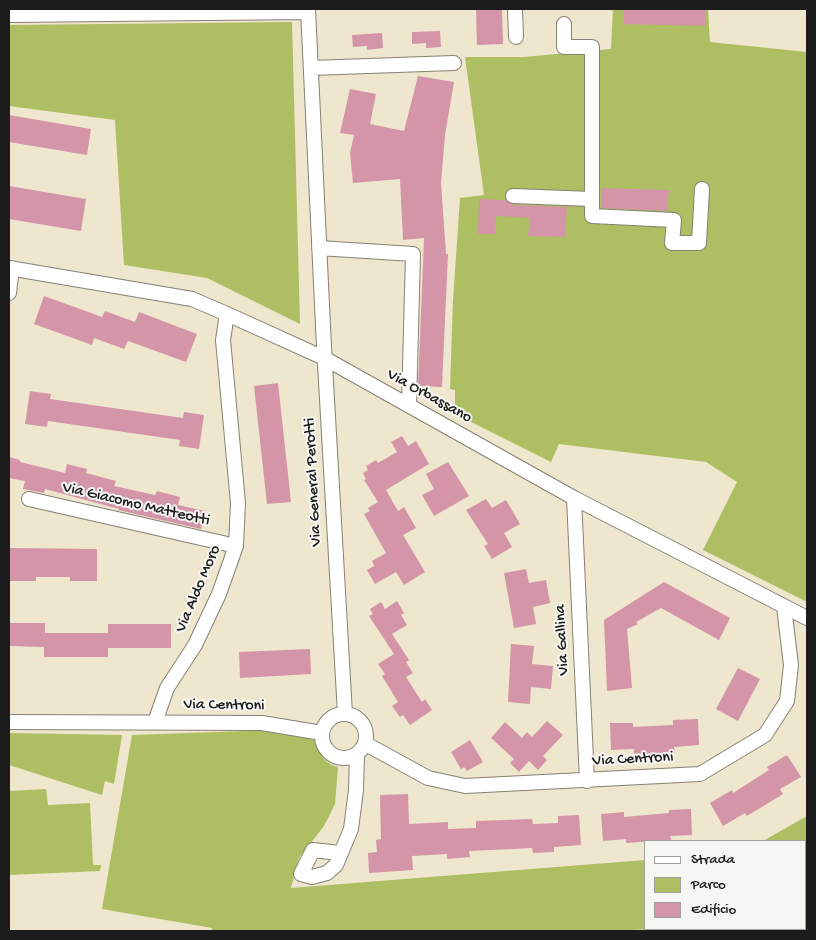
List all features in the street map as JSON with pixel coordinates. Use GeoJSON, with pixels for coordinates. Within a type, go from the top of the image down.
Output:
{"type":"FeatureCollection","features":[{"type":"Feature","properties":{"kind":"street"},"geometry":{"type":"LineString","coordinates":[[515,9],[516,37]]}},
{"type":"Feature","properties":{"kind":"street"},"geometry":{"type":"LineString","coordinates":[[9,15],[308,10]]}},
{"type":"Feature","properties":{"kind":"street","name":"Via General Perotti"},"geometry":{"type":"LineString","coordinates":[[308,10],[324,358],[345,714]]}},
{"type":"Feature","properties":{"kind":"street"},"geometry":{"type":"LineString","coordinates":[[564,24],[564,47],[592,47],[592,216],[674,220],[672,243],[698,244],[702,190]]}},
{"type":"Feature","properties":{"kind":"street"},"geometry":{"type":"LineString","coordinates":[[311,68],[454,63]]}},
{"type":"Feature","properties":{"kind":"street"},"geometry":{"type":"LineString","coordinates":[[514,196],[592,199]]}},
{"type":"Feature","properties":{"kind":"street"},"geometry":{"type":"LineString","coordinates":[[319,248],[414,254],[409,406]]}},
{"type":"Feature","properties":{"kind":"street","name":"Via Orbassano"},"geometry":{"type":"LineString","coordinates":[[9,293],[10,268],[192,299],[324,358],[574,498],[807,618]]}},
{"type":"Feature","properties":{"kind":"street","name":"Via Aldo Moro"},"geometry":{"type":"LineString","coordinates":[[155,722],[167,688],[195,645],[219,594],[236,546],[238,503],[223,340],[228,314]]}},
{"type":"Feature","properties":{"kind":"street","name":"Via Gallina"},"geometry":{"type":"LineString","coordinates":[[574,498],[587,781]]}},
{"type":"Feature","properties":{"kind":"street","name":"Via Giacomo Matteotti"},"geometry":{"type":"LineString","coordinates":[[29,499],[236,546]]}},
{"type":"Feature","properties":{"kind":"street","name":"Via Centroni"},"geometry":{"type":"LineString","coordinates":[[155,722],[262,723],[322,733],[324,747],[329,753],[338,758],[345,759],[361,750],[428,778],[465,786],[700,774],[765,735],[787,701],[791,665],[784,606]]}},
{"type":"Feature","properties":{"kind":"street"},"geometry":{"type":"LineString","coordinates":[[322,733],[325,725],[331,718],[345,714],[360,720],[366,728],[367,736],[361,750],[351,829],[340,853]]}},
{"type":"Feature","properties":{"kind":"street"},"geometry":{"type":"LineString","coordinates":[[9,722],[155,722]]}},
{"type":"Feature","properties":{"kind":"green space"},"geometry":{"type":"Polygon","coordinates":[[[613,9],[708,9],[710,42],[807,52],[807,602],[703,550],[737,482],[706,462],[559,444],[551,462],[455,414],[455,390],[450,389],[453,300],[460,198],[484,195],[465,57],[524,57],[611,49],[613,9]]]}},
{"type":"Feature","properties":{"kind":"green space"},"geometry":{"type":"Polygon","coordinates":[[[292,22],[300,324],[207,278],[124,265],[115,120],[9,106],[9,25],[292,22]]]}},
{"type":"Feature","properties":{"kind":"green space"},"geometry":{"type":"Polygon","coordinates":[[[272,730],[315,740],[320,753],[329,763],[338,767],[335,804],[324,826],[299,858],[291,888],[644,860],[644,930],[212,931],[212,928],[102,909],[132,735],[272,730]]]}},
{"type":"Feature","properties":{"kind":"green space"},"geometry":{"type":"Polygon","coordinates":[[[9,733],[122,735],[114,784],[105,781],[102,795],[9,765],[9,733]]]}},
{"type":"Feature","properties":{"kind":"green space"},"geometry":{"type":"Polygon","coordinates":[[[46,789],[48,805],[90,803],[93,865],[101,865],[100,871],[9,875],[9,791],[46,789]]]}},
{"type":"Feature","properties":{"kind":"green space"},"geometry":{"type":"Polygon","coordinates":[[[807,816],[807,883],[806,840],[765,840],[807,816]]]}},
{"type":"Feature","properties":{"kind":"building"},"geometry":{"type":"Polygon","coordinates":[[[476,9],[502,9],[503,44],[477,45],[476,9]]]}},
{"type":"Feature","properties":{"kind":"building"},"geometry":{"type":"Polygon","coordinates":[[[624,9],[705,9],[706,26],[624,24],[624,9]]]}},
{"type":"Feature","properties":{"kind":"building"},"geometry":{"type":"Polygon","coordinates":[[[440,31],[441,47],[426,48],[426,43],[412,44],[412,32],[440,31]]]}},
{"type":"Feature","properties":{"kind":"building"},"geometry":{"type":"Polygon","coordinates":[[[382,33],[383,48],[367,50],[367,46],[353,47],[352,35],[382,33]]]}},
{"type":"Feature","properties":{"kind":"building"},"geometry":{"type":"Polygon","coordinates":[[[418,76],[454,82],[445,135],[441,183],[446,254],[448,254],[442,387],[418,386],[424,238],[403,240],[400,179],[353,183],[350,153],[354,135],[340,133],[350,89],[376,94],[370,124],[404,131],[418,76]]]}},
{"type":"Feature","properties":{"kind":"building"},"geometry":{"type":"Polygon","coordinates":[[[9,115],[91,129],[87,155],[9,142],[9,115]]]}},
{"type":"Feature","properties":{"kind":"building"},"geometry":{"type":"Polygon","coordinates":[[[9,186],[86,199],[81,231],[9,219],[9,186]]]}},
{"type":"Feature","properties":{"kind":"building"},"geometry":{"type":"Polygon","coordinates":[[[601,188],[669,190],[667,211],[601,208],[601,188]]]}},
{"type":"Feature","properties":{"kind":"building"},"geometry":{"type":"Polygon","coordinates":[[[479,199],[505,200],[513,205],[567,207],[565,237],[528,236],[530,218],[496,216],[495,234],[478,234],[479,199]]]}},
{"type":"Feature","properties":{"kind":"building"},"geometry":{"type":"Polygon","coordinates":[[[44,296],[102,317],[105,311],[135,322],[139,312],[197,334],[186,362],[128,341],[124,349],[94,338],[92,345],[34,324],[44,296]]]}},
{"type":"Feature","properties":{"kind":"building"},"geometry":{"type":"Polygon","coordinates":[[[278,383],[291,502],[267,504],[254,386],[278,383]]]}},
{"type":"Feature","properties":{"kind":"building"},"geometry":{"type":"Polygon","coordinates":[[[30,391],[51,394],[50,399],[183,418],[184,412],[204,415],[199,449],[179,446],[180,440],[48,421],[47,427],[25,424],[30,391]]]}},
{"type":"Feature","properties":{"kind":"building"},"geometry":{"type":"Polygon","coordinates":[[[402,436],[408,446],[416,441],[429,464],[386,490],[398,511],[404,507],[416,528],[403,535],[425,572],[404,585],[396,572],[375,584],[367,570],[374,566],[372,561],[386,553],[364,514],[370,511],[368,508],[378,502],[364,480],[366,479],[363,473],[368,470],[366,466],[376,460],[378,463],[397,452],[391,442],[402,436]]]}},
{"type":"Feature","properties":{"kind":"building"},"geometry":{"type":"Polygon","coordinates":[[[9,457],[20,460],[20,462],[65,473],[67,464],[87,469],[86,473],[116,481],[114,486],[155,495],[157,491],[180,497],[178,505],[205,511],[201,529],[118,510],[45,489],[44,493],[23,489],[25,481],[9,478],[9,457]]]}},
{"type":"Feature","properties":{"kind":"building"},"geometry":{"type":"Polygon","coordinates":[[[448,462],[469,496],[434,516],[422,495],[434,489],[426,474],[448,462]]]}},
{"type":"Feature","properties":{"kind":"building"},"geometry":{"type":"Polygon","coordinates":[[[486,499],[492,508],[506,500],[520,524],[504,533],[512,547],[492,559],[484,546],[488,544],[466,510],[486,499]]]}},
{"type":"Feature","properties":{"kind":"building"},"geometry":{"type":"Polygon","coordinates":[[[10,548],[97,549],[97,581],[70,581],[70,577],[36,577],[36,581],[10,581],[10,548]]]}},
{"type":"Feature","properties":{"kind":"building"},"geometry":{"type":"Polygon","coordinates":[[[526,569],[529,583],[546,580],[550,603],[533,607],[536,624],[514,628],[504,573],[526,569]]]}},
{"type":"Feature","properties":{"kind":"building"},"geometry":{"type":"Polygon","coordinates":[[[664,582],[730,618],[719,640],[661,608],[636,622],[638,624],[627,629],[632,688],[607,691],[604,620],[664,582]]]}},
{"type":"Feature","properties":{"kind":"building"},"geometry":{"type":"Polygon","coordinates":[[[397,601],[404,613],[401,615],[407,625],[392,634],[409,660],[406,662],[413,673],[406,677],[422,702],[425,699],[432,710],[410,725],[403,715],[400,717],[392,706],[398,702],[382,676],[385,674],[378,664],[394,654],[369,616],[373,614],[370,609],[381,602],[385,609],[397,601]]]}},
{"type":"Feature","properties":{"kind":"building"},"geometry":{"type":"Polygon","coordinates":[[[9,623],[45,623],[45,633],[108,633],[108,624],[171,624],[171,648],[108,648],[108,657],[44,657],[44,647],[9,646],[9,623]]]}},
{"type":"Feature","properties":{"kind":"building"},"geometry":{"type":"Polygon","coordinates":[[[511,644],[534,646],[532,664],[553,666],[551,689],[531,687],[530,704],[508,702],[511,644]]]}},
{"type":"Feature","properties":{"kind":"building"},"geometry":{"type":"Polygon","coordinates":[[[310,649],[311,674],[240,678],[239,652],[310,649]]]}},
{"type":"Feature","properties":{"kind":"building"},"geometry":{"type":"Polygon","coordinates":[[[738,668],[760,679],[738,721],[716,709],[738,668]]]}},
{"type":"Feature","properties":{"kind":"building"},"geometry":{"type":"Polygon","coordinates":[[[698,719],[699,745],[674,747],[675,753],[634,755],[634,749],[611,750],[610,723],[633,723],[633,727],[673,725],[673,720],[698,719]]]}},
{"type":"Feature","properties":{"kind":"building"},"geometry":{"type":"Polygon","coordinates":[[[547,721],[563,735],[543,756],[547,760],[538,770],[529,761],[519,772],[510,763],[514,759],[491,738],[505,722],[522,738],[527,732],[532,737],[547,721]]]}},
{"type":"Feature","properties":{"kind":"building"},"geometry":{"type":"Polygon","coordinates":[[[470,740],[483,762],[467,771],[464,767],[461,769],[451,752],[470,740]]]}},
{"type":"Feature","properties":{"kind":"building"},"geometry":{"type":"Polygon","coordinates":[[[787,755],[801,777],[780,789],[783,794],[747,816],[745,813],[723,826],[710,803],[732,790],[733,793],[769,770],[767,767],[787,755]]]}},
{"type":"Feature","properties":{"kind":"building"},"geometry":{"type":"Polygon","coordinates":[[[408,794],[409,824],[448,822],[448,829],[476,828],[476,821],[532,819],[533,824],[558,823],[558,816],[579,815],[581,845],[554,847],[554,852],[533,853],[532,848],[469,851],[470,857],[447,859],[447,854],[412,856],[413,870],[369,873],[368,853],[377,852],[376,840],[381,839],[380,795],[408,794]]]}},
{"type":"Feature","properties":{"kind":"building"},"geometry":{"type":"Polygon","coordinates":[[[691,809],[692,835],[670,836],[671,840],[644,840],[644,842],[626,843],[626,839],[603,841],[601,814],[624,812],[624,817],[669,813],[669,810],[691,809]]]}}]}
